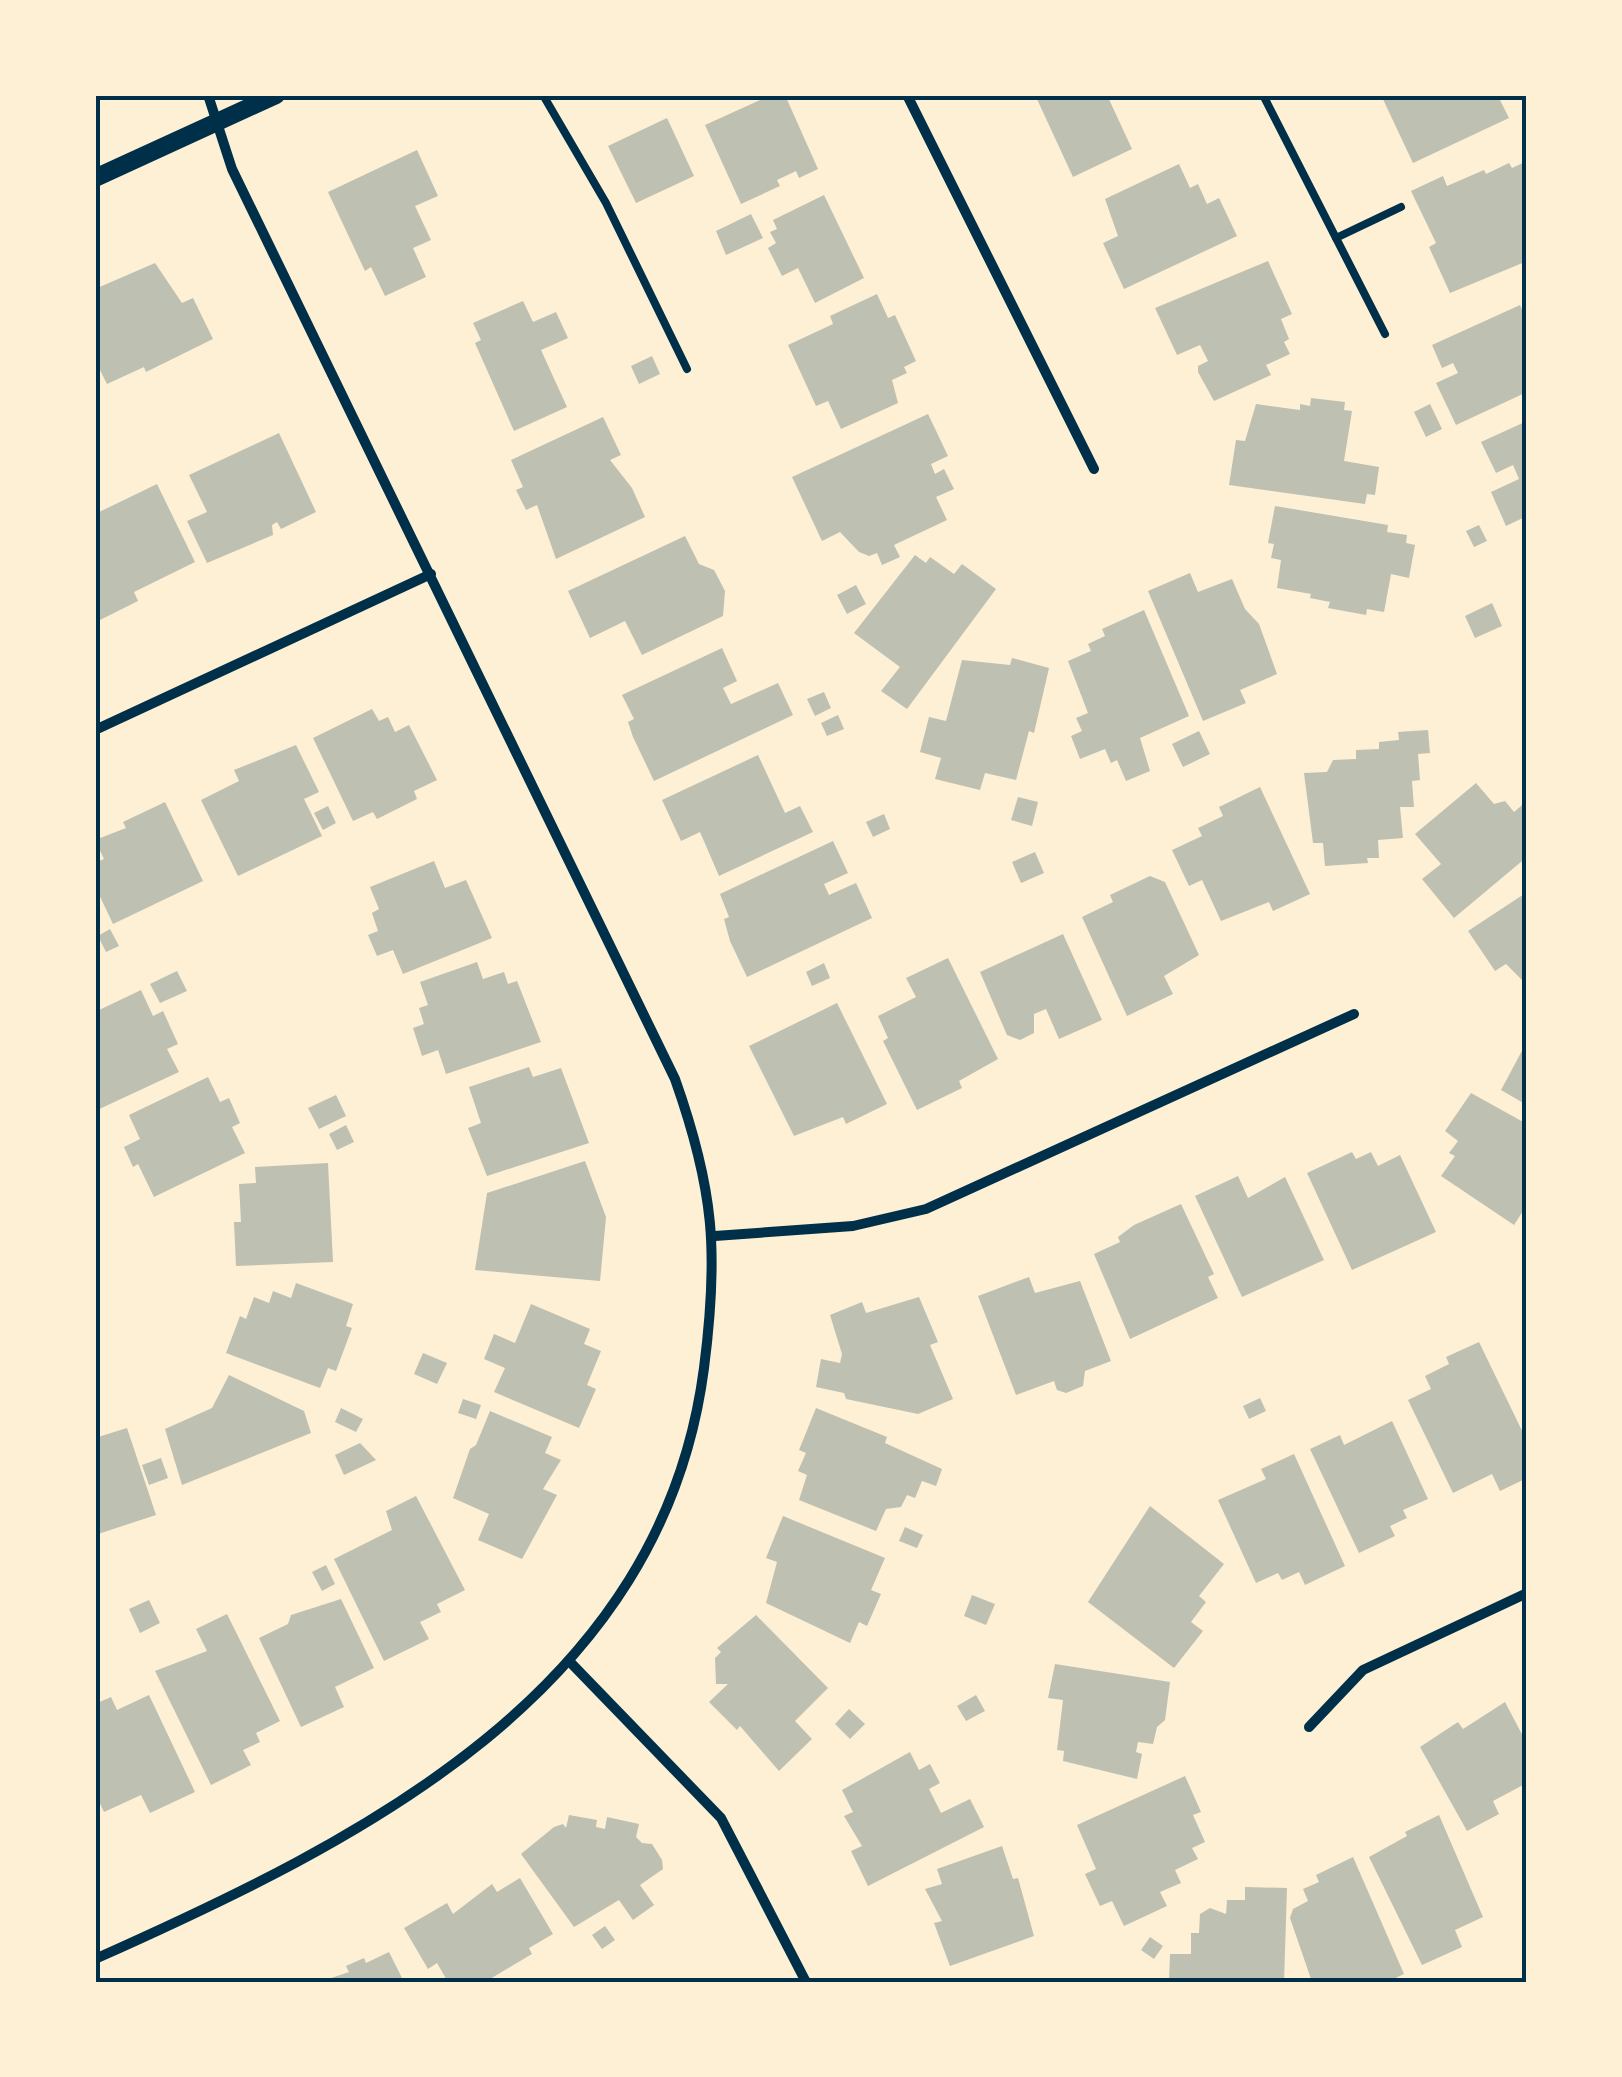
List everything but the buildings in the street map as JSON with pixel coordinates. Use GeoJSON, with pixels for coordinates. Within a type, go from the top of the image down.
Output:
{"type":"FeatureCollection","features":[{"type":"Feature","properties":{"kind":"street"},"geometry":{"type":"LineString","coordinates":[[95,1960],[256,1886],[324,1847],[457,1760],[571,1663],[640,1568],[681,1476],[694,1436],[701,1391],[714,1236],[698,1149],[674,1078],[232,169],[208,95]]}},
{"type":"Feature","properties":{"kind":"street"},"geometry":{"type":"LineString","coordinates":[[95,178],[276,95]]}},
{"type":"Feature","properties":{"kind":"street"},"geometry":{"type":"LineString","coordinates":[[907,95],[1094,469]]}},
{"type":"Feature","properties":{"kind":"street"},"geometry":{"type":"LineString","coordinates":[[95,730],[430,574]]}},
{"type":"Feature","properties":{"kind":"street"},"geometry":{"type":"LineString","coordinates":[[714,1236],[852,1226],[926,1210],[1354,1014]]}},
{"type":"Feature","properties":{"kind":"street"},"geometry":{"type":"LineString","coordinates":[[1310,1727],[1363,1670],[1527,1593]]}},
{"type":"Feature","properties":{"kind":"street"},"geometry":{"type":"LineString","coordinates":[[571,1663],[721,1818],[806,1982]]}},
{"type":"Feature","properties":{"kind":"lane"},"geometry":{"type":"LineString","coordinates":[[543,95],[606,203],[686,370]]}},
{"type":"Feature","properties":{"kind":"lane"},"geometry":{"type":"LineString","coordinates":[[1264,95],[1385,334]]}},
{"type":"Feature","properties":{"kind":"lane"},"geometry":{"type":"LineString","coordinates":[[1336,238],[1401,207]]}}]}
